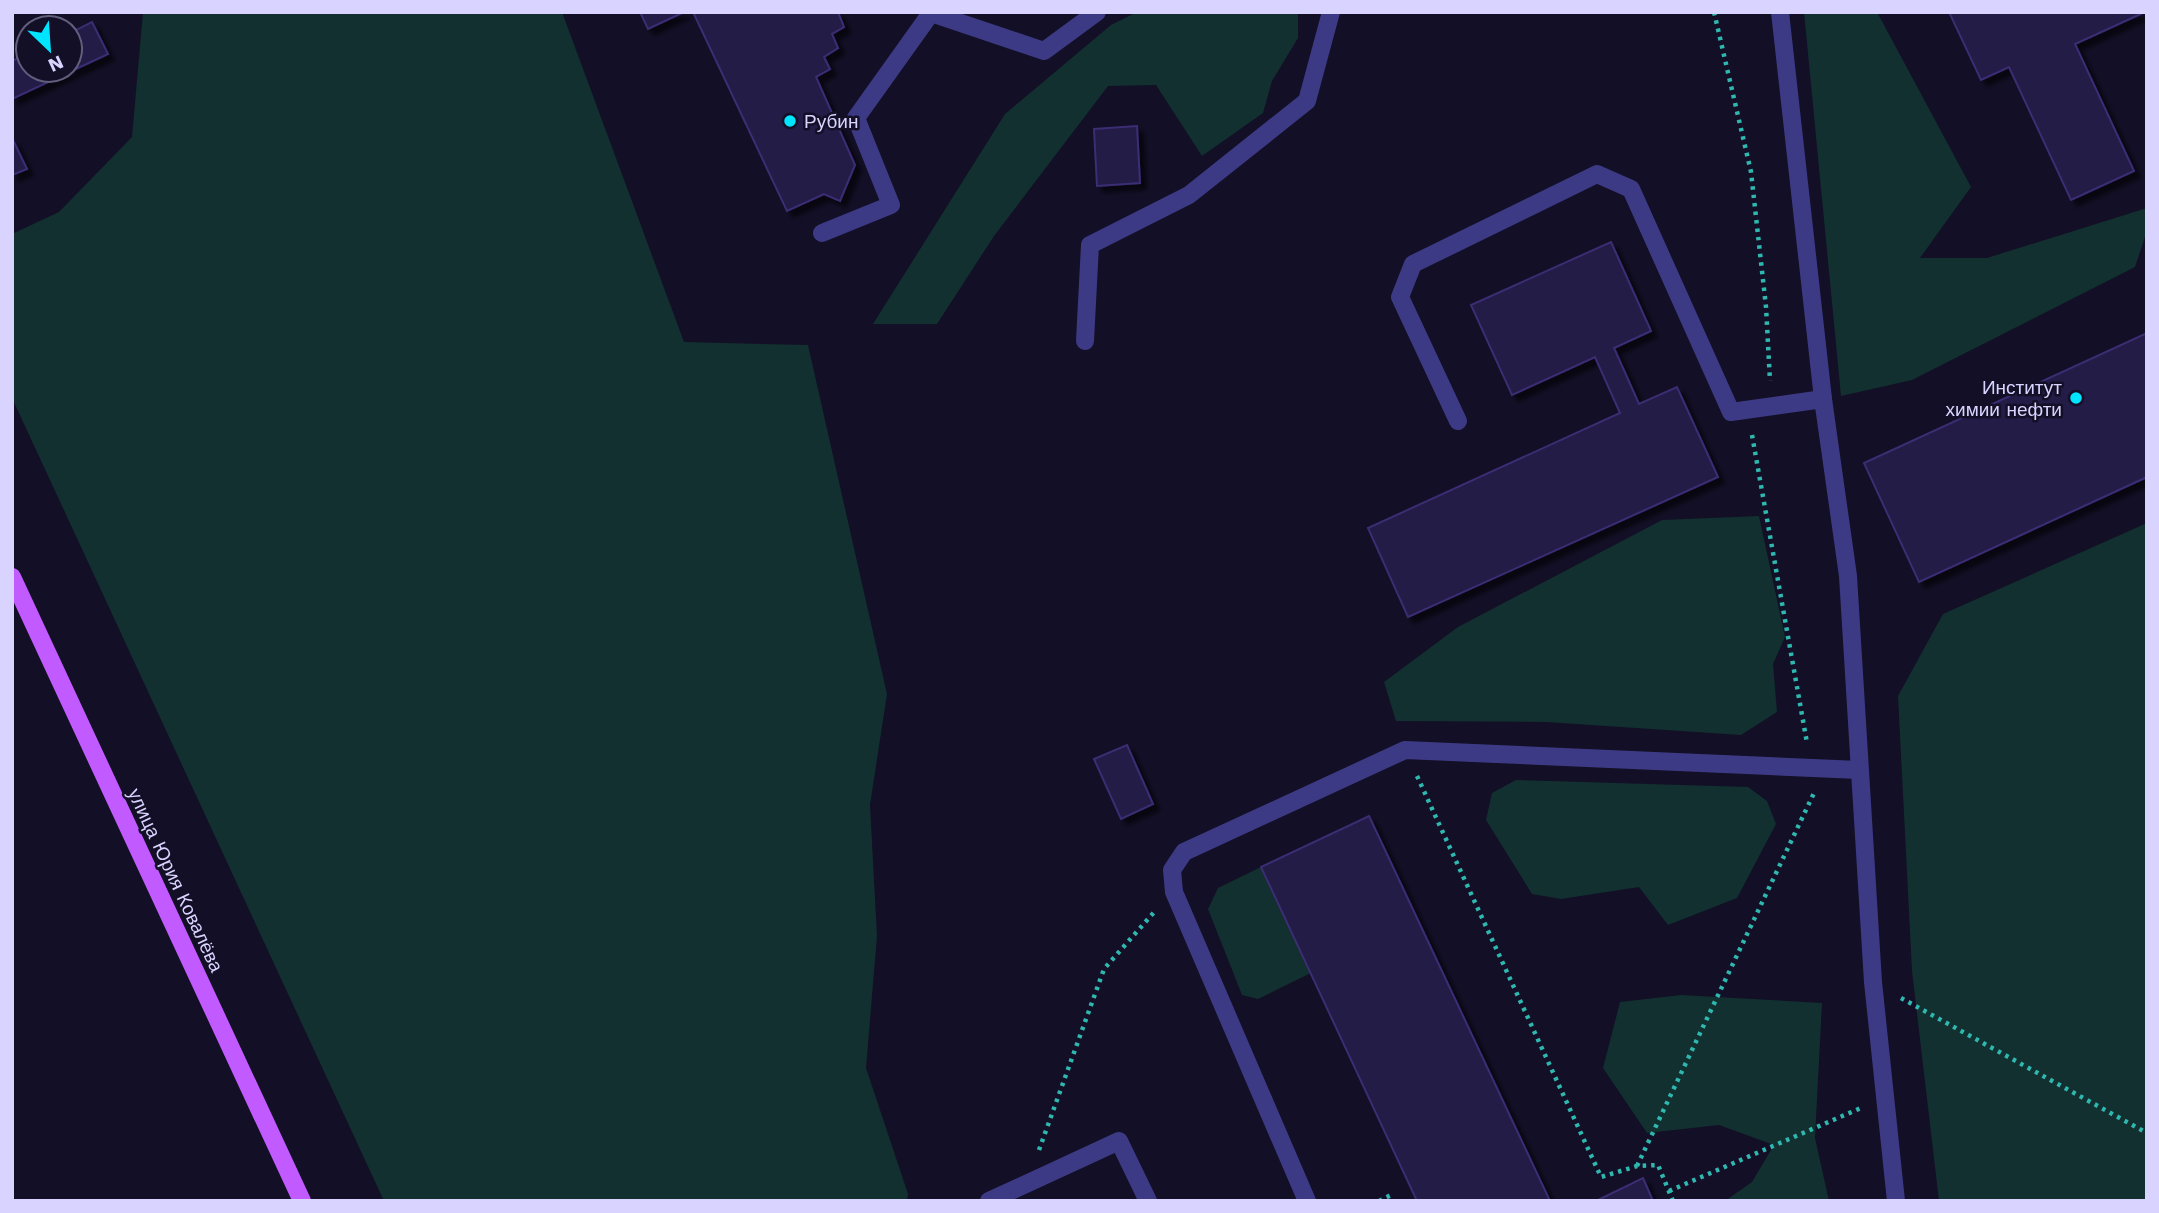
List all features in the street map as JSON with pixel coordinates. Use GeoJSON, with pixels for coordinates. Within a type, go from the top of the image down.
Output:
{"type":"FeatureCollection","features":[{"type":"Feature","properties":{"kind":"main road","name":"улица Юрия Ковалёва"},"geometry":{"type":"LineString","coordinates":[[12,577],[302,1201]]}},
{"type":"Feature","properties":{"kind":"street"},"geometry":{"type":"LineString","coordinates":[[822,233],[891,205],[856,118],[931,13],[1044,51],[1097,12]]}},
{"type":"Feature","properties":{"kind":"street"},"geometry":{"type":"LineString","coordinates":[[1085,341],[1090,245],[1189,195],[1307,101],[1331,12]]}},
{"type":"Feature","properties":{"kind":"street"},"geometry":{"type":"LineString","coordinates":[[1780,12],[1823,399],[1848,576],[1873,982],[1896,1201]]}},
{"type":"Feature","properties":{"kind":"street"},"geometry":{"type":"LineString","coordinates":[[1458,421],[1400,297],[1413,264],[1597,174],[1631,189],[1731,412],[1823,399]]}},
{"type":"Feature","properties":{"kind":"street"},"geometry":{"type":"LineString","coordinates":[[1307,1201],[1174,892],[1172,870],[1184,852],[1405,750],[1859,770]]}},
{"type":"Feature","properties":{"kind":"street"},"geometry":{"type":"LineString","coordinates":[[989,1201],[1119,1141],[1148,1201]]}},
{"type":"Feature","properties":{"kind":"path"},"geometry":{"type":"LineString","coordinates":[[1637,1166],[1815,791],[1751,433],[1770,380],[1766,307],[1751,172],[1714,12]]}},
{"type":"Feature","properties":{"kind":"path"},"geometry":{"type":"LineString","coordinates":[[1405,750],[1601,1177],[1637,1166],[1658,1165],[1673,1201]]}},
{"type":"Feature","properties":{"kind":"path"},"geometry":{"type":"LineString","coordinates":[[1041,1175],[1038,1153],[1104,969],[1139,926],[1174,892]]}},
{"type":"Feature","properties":{"kind":"path"},"geometry":{"type":"LineString","coordinates":[[1873,982],[2147,1133]]}},
{"type":"Feature","properties":{"kind":"path"},"geometry":{"type":"LineString","coordinates":[[1669,1191],[1885,1098]]}},
{"type":"Feature","properties":{"kind":"path"},"geometry":{"type":"LineString","coordinates":[[1379,1201],[1393,1194]]}},
{"type":"Feature","properties":{"kind":"green space"},"geometry":{"type":"Polygon","coordinates":[[[143,12],[562,12],[684,342],[808,345],[887,694],[870,805],[877,936],[866,1068],[908,1194],[907,1201],[384,1201],[12,398],[12,234],[59,212],[132,137],[143,12]]]}},
{"type":"Feature","properties":{"kind":"green space"},"geometry":{"type":"Polygon","coordinates":[[[1137,12],[1298,12],[1298,38],[1272,81],[1263,113],[1202,156],[1156,85],[1108,86],[994,236],[937,324],[873,324],[1005,114],[1111,25],[1137,12]]]}},
{"type":"Feature","properties":{"kind":"green space"},"geometry":{"type":"Polygon","coordinates":[[[1804,12],[1877,12],[1971,187],[1920,258],[1987,258],[2147,208],[2147,231],[2135,267],[1912,380],[1841,396],[1804,12]]]}},
{"type":"Feature","properties":{"kind":"green space"},"geometry":{"type":"Polygon","coordinates":[[[1759,516],[1785,637],[1773,664],[1777,712],[1741,735],[1546,722],[1396,721],[1384,682],[1458,627],[1662,520],[1759,516]]]}},
{"type":"Feature","properties":{"kind":"green space"},"geometry":{"type":"Polygon","coordinates":[[[2147,523],[2147,1201],[1939,1201],[1912,971],[1898,696],[1943,614],[2147,523]]]}},
{"type":"Feature","properties":{"kind":"green space"},"geometry":{"type":"Polygon","coordinates":[[[1516,780],[1748,787],[1767,801],[1776,824],[1737,898],[1668,925],[1639,887],[1561,899],[1532,894],[1486,820],[1492,793],[1516,780]]]}},
{"type":"Feature","properties":{"kind":"green space"},"geometry":{"type":"Polygon","coordinates":[[[1261,867],[1311,973],[1258,999],[1242,995],[1208,909],[1218,888],[1261,867]]]}},
{"type":"Feature","properties":{"kind":"green space"},"geometry":{"type":"Polygon","coordinates":[[[1681,995],[1822,1003],[1815,1138],[1829,1201],[1725,1201],[1752,1182],[1774,1145],[1719,1125],[1647,1133],[1603,1068],[1620,1002],[1681,995]]]}},
{"type":"Feature","properties":{"kind":"building"},"geometry":{"type":"Polygon","coordinates":[[[640,12],[684,12],[648,29],[640,12]]]}},
{"type":"Feature","properties":{"kind":"building","name":"Рубин"},"geometry":{"type":"Polygon","coordinates":[[[693,12],[838,12],[844,27],[832,34],[838,48],[824,57],[830,69],[816,77],[855,165],[840,201],[824,194],[787,211],[693,12]]]}},
{"type":"Feature","properties":{"kind":"building"},"geometry":{"type":"Polygon","coordinates":[[[1949,12],[2145,12],[2075,44],[2134,171],[2071,200],[2009,67],[1981,80],[1949,12]]]}},
{"type":"Feature","properties":{"kind":"building"},"geometry":{"type":"Polygon","coordinates":[[[92,22],[108,54],[84,65],[84,26],[92,22]]]}},
{"type":"Feature","properties":{"kind":"building"},"geometry":{"type":"Polygon","coordinates":[[[14,60],[14,84],[44,84],[12,99],[14,60]]]}},
{"type":"Feature","properties":{"kind":"building"},"geometry":{"type":"Polygon","coordinates":[[[1137,126],[1140,183],[1097,186],[1094,129],[1137,126]]]}},
{"type":"Feature","properties":{"kind":"building"},"geometry":{"type":"Polygon","coordinates":[[[12,138],[27,169],[12,175],[12,138]]]}},
{"type":"Feature","properties":{"kind":"building"},"geometry":{"type":"Polygon","coordinates":[[[1611,242],[1651,331],[1614,348],[1639,404],[1677,387],[1718,477],[1408,617],[1368,528],[1620,413],[1595,357],[1512,395],[1471,305],[1611,242]]]}},
{"type":"Feature","properties":{"kind":"building","name":"Институт химии нефти"},"geometry":{"type":"Polygon","coordinates":[[[2147,333],[2147,477],[1919,582],[1864,463],[2147,333]]]}},
{"type":"Feature","properties":{"kind":"building"},"geometry":{"type":"Polygon","coordinates":[[[1127,745],[1153,804],[1121,819],[1094,759],[1127,745]]]}},
{"type":"Feature","properties":{"kind":"building"},"geometry":{"type":"Polygon","coordinates":[[[1369,816],[1550,1201],[1417,1201],[1261,867],[1369,816]]]}},
{"type":"Feature","properties":{"kind":"building"},"geometry":{"type":"Polygon","coordinates":[[[1643,1178],[1653,1201],[1596,1201],[1643,1178]]]}},
{"type":"Feature","properties":{"kind":"place","name":"Рубин"},"geometry":{"type":"Point","coordinates":[790,121]}},
{"type":"Feature","properties":{"kind":"place","name":"Институт химии нефти"},"geometry":{"type":"Point","coordinates":[2076,398]}}]}
